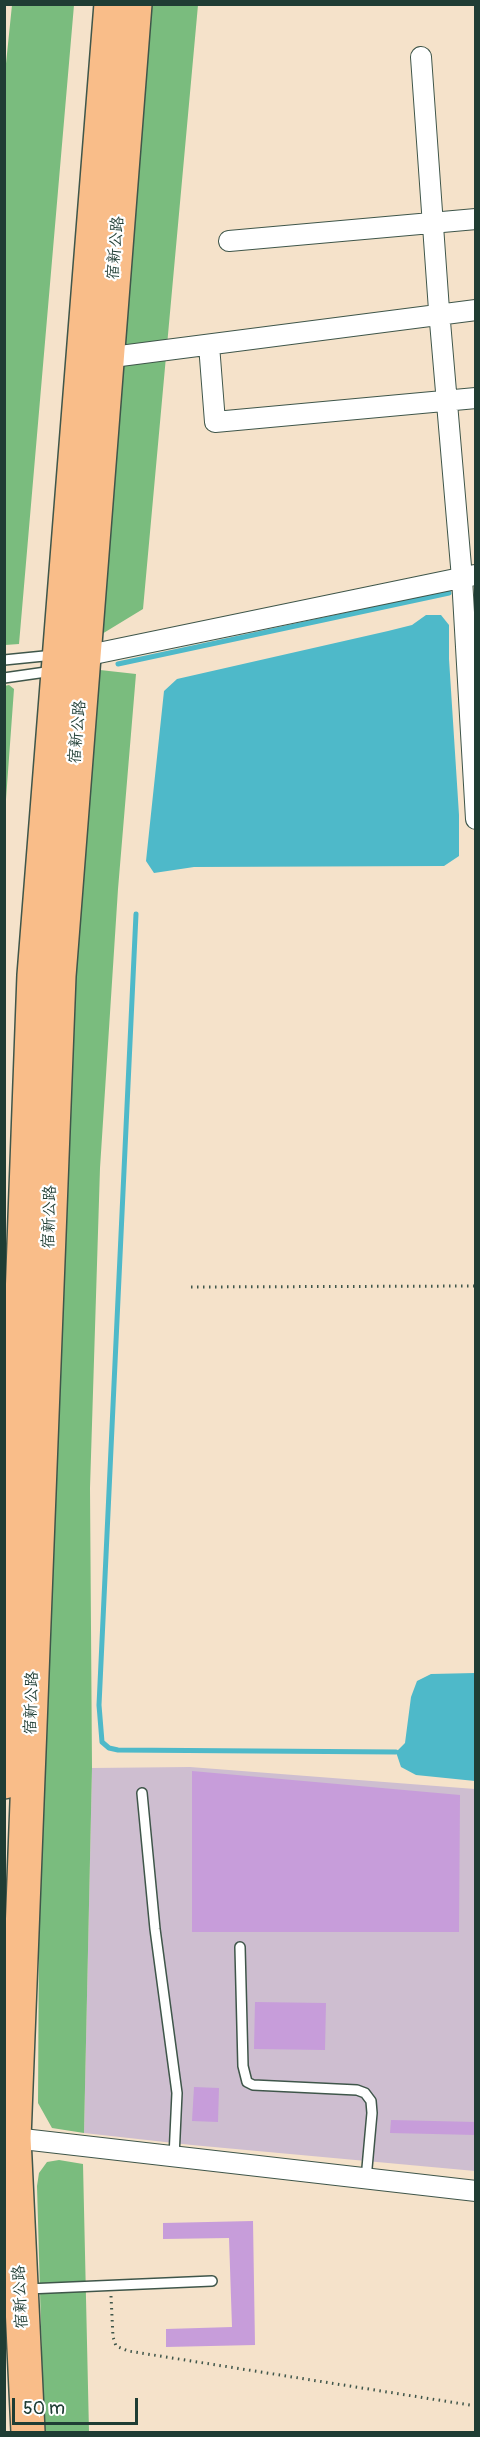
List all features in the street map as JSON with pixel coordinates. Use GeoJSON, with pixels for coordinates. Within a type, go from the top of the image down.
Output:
{"type":"FeatureCollection","features":[{"type":"Feature","properties":{"kind":"highway","name":"宿新公路"},"geometry":{"type":"LineString","coordinates":[[95,359],[111,4]]}},
{"type":"Feature","properties":{"kind":"highway","name":"宿新公路"},"geometry":{"type":"LineString","coordinates":[[4,1782],[34,975],[67,661],[95,359],[135,4]]}},
{"type":"Feature","properties":{"kind":"highway","name":"宿新公路"},"geometry":{"type":"LineString","coordinates":[[28,2433],[13,2289],[14,2138],[59,976],[67,661]]}},
{"type":"Feature","properties":{"kind":"street"},"geometry":{"type":"LineString","coordinates":[[421,57],[447,402],[469,576],[476,819]]}},
{"type":"Feature","properties":{"kind":"street"},"geometry":{"type":"LineString","coordinates":[[229,241],[476,219]]}},
{"type":"Feature","properties":{"kind":"street"},"geometry":{"type":"LineString","coordinates":[[95,359],[476,310]]}},
{"type":"Feature","properties":{"kind":"street"},"geometry":{"type":"LineString","coordinates":[[208,345],[215,422],[476,398]]}},
{"type":"Feature","properties":{"kind":"street"},"geometry":{"type":"LineString","coordinates":[[67,661],[469,576]]}},
{"type":"Feature","properties":{"kind":"street"},"geometry":{"type":"LineString","coordinates":[[14,2138],[476,2191]]}},
{"type":"Feature","properties":{"kind":"lane"},"geometry":{"type":"LineString","coordinates":[[4,660],[67,661]]}},
{"type":"Feature","properties":{"kind":"lane"},"geometry":{"type":"LineString","coordinates":[[4,678],[67,661]]}},
{"type":"Feature","properties":{"kind":"lane"},"geometry":{"type":"LineString","coordinates":[[142,1793],[155,1929],[177,2093],[174,2157]]}},
{"type":"Feature","properties":{"kind":"lane"},"geometry":{"type":"LineString","coordinates":[[240,1947],[243,2066],[247,2082],[253,2085],[357,2090],[365,2093],[371,2101],[372,2113],[366,2179]]}},
{"type":"Feature","properties":{"kind":"lane"},"geometry":{"type":"LineString","coordinates":[[13,2289],[212,2281]]}},
{"type":"Feature","properties":{"kind":"path"},"geometry":{"type":"LineString","coordinates":[[191,1287],[476,1286]]}},
{"type":"Feature","properties":{"kind":"path"},"geometry":{"type":"LineString","coordinates":[[111,2286],[113,2337],[116,2346],[128,2351],[476,2406]]}},
{"type":"Feature","properties":{"kind":"shaded area"},"geometry":{"type":"Polygon","coordinates":[[[190,1767],[475,1789],[475,2171],[84,2133],[92,1768],[190,1767]]]}},
{"type":"Feature","properties":{"kind":"green space"},"geometry":{"type":"Polygon","coordinates":[[[12,5],[74,5],[19,644],[5,645],[4,83],[12,5]]]}},
{"type":"Feature","properties":{"kind":"green space"},"geometry":{"type":"Polygon","coordinates":[[[147,5],[198,5],[143,609],[97,637],[147,5]]]}},
{"type":"Feature","properties":{"kind":"green space"},"geometry":{"type":"Polygon","coordinates":[[[100,670],[136,674],[118,889],[100,1168],[90,1488],[92,1768],[84,2133],[52,2128],[38,2103],[40,1747],[69,975],[91,681],[100,670]]]}},
{"type":"Feature","properties":{"kind":"green space"},"geometry":{"type":"Polygon","coordinates":[[[9,685],[14,689],[5,813],[4,686],[9,685]]]}},
{"type":"Feature","properties":{"kind":"green space"},"geometry":{"type":"Polygon","coordinates":[[[59,2160],[83,2164],[89,2432],[44,2432],[37,2186],[39,2173],[47,2162],[59,2160]]]}},
{"type":"Feature","properties":{"kind":"water"},"geometry":{"type":"Polygon","coordinates":[[[426,615],[441,615],[449,625],[459,856],[444,866],[194,867],[154,873],[146,861],[164,691],[177,679],[412,625],[426,615]]]}},
{"type":"Feature","properties":{"kind":"water"},"geometry":{"type":"Polygon","coordinates":[[[475,1673],[475,1781],[416,1775],[401,1767],[396,1752],[405,1743],[411,1697],[417,1681],[431,1674],[475,1673]]]}},
{"type":"Feature","properties":{"kind":"building"},"geometry":{"type":"Polygon","coordinates":[[[192,1771],[460,1795],[459,1932],[192,1932],[192,1771]]]}},
{"type":"Feature","properties":{"kind":"building"},"geometry":{"type":"Polygon","coordinates":[[[255,2002],[326,2003],[325,2050],[254,2049],[255,2002]]]}},
{"type":"Feature","properties":{"kind":"building"},"geometry":{"type":"Polygon","coordinates":[[[194,2087],[219,2088],[218,2122],[192,2121],[194,2087]]]}},
{"type":"Feature","properties":{"kind":"building"},"geometry":{"type":"Polygon","coordinates":[[[391,2120],[476,2122],[476,2135],[390,2133],[391,2120]]]}},
{"type":"Feature","properties":{"kind":"building"},"geometry":{"type":"Polygon","coordinates":[[[253,2221],[255,2345],[166,2347],[166,2329],[232,2327],[229,2238],[163,2239],[163,2223],[253,2221]]]}},
{"type":"Feature","properties":{"kind":"waterway"},"geometry":{"type":"LineString","coordinates":[[118,664],[449,593]]}},
{"type":"Feature","properties":{"kind":"waterway"},"geometry":{"type":"LineString","coordinates":[[136,914],[99,1705],[102,1742],[109,1748],[118,1750],[396,1752]]}}]}
